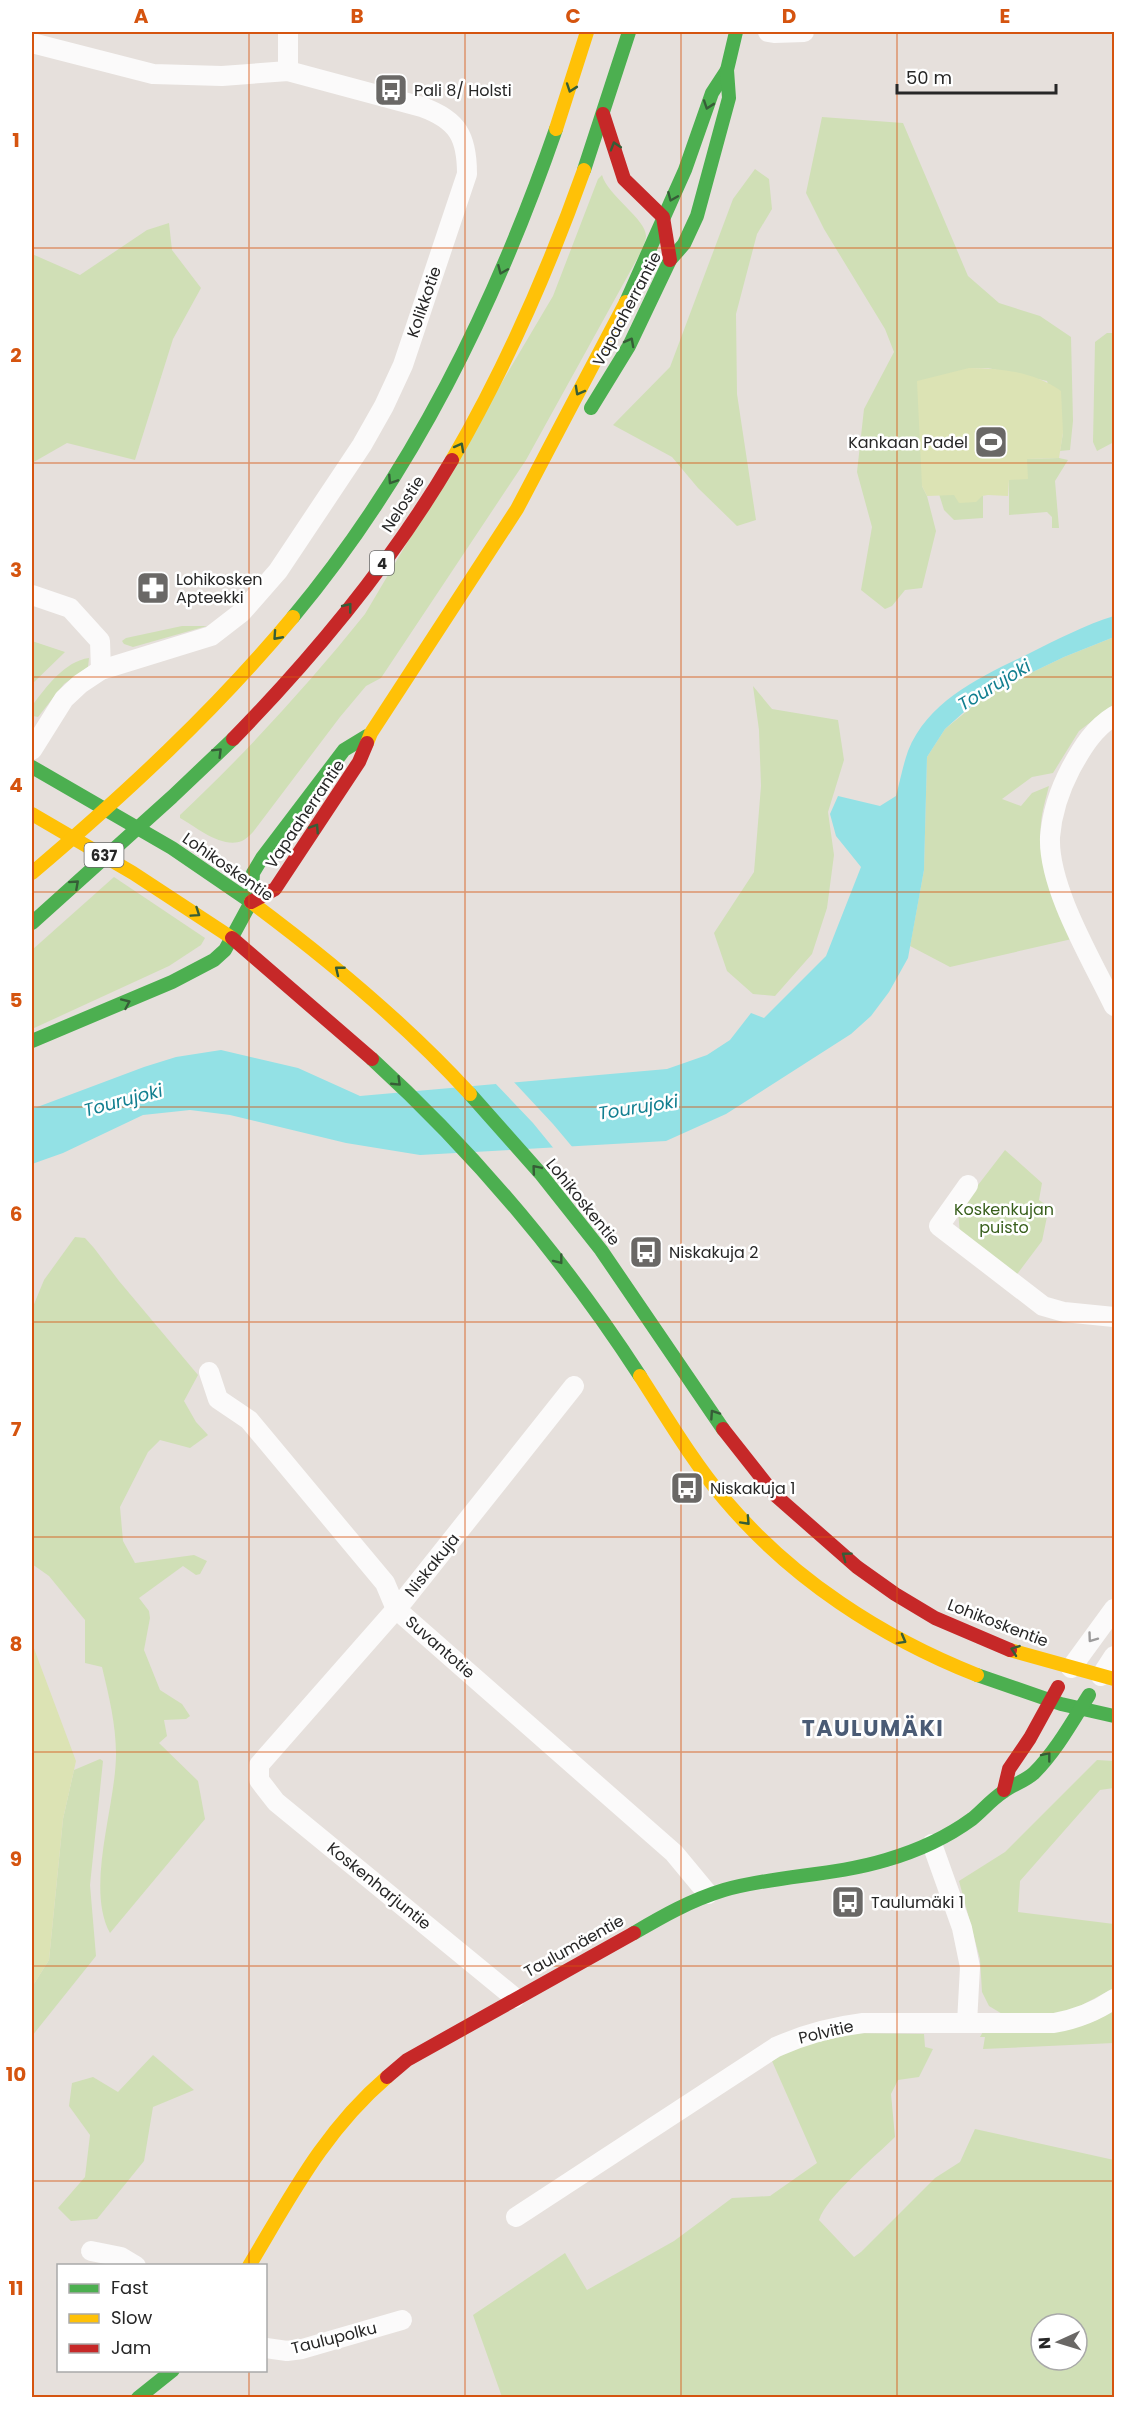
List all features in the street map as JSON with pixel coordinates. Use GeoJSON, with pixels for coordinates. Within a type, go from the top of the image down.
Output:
{"type":"FeatureCollection","features":[{"type":"Feature","properties":{"kind":"main road","name":"Nelostie"},"geometry":{"type":"LineString","coordinates":[[32,873],[149,768],[212,707],[280,633],[372,510],[419,438],[461,358],[496,283],[533,195],[573,81],[587,32]]}},
{"type":"Feature","properties":{"kind":"main road","name":"Nelostie"},"geometry":{"type":"LineString","coordinates":[[32,923],[182,788],[254,717],[314,649],[395,546],[455,455],[501,370],[537,290],[603,114],[628,32]]}},
{"type":"Feature","properties":{"kind":"main road","name":"Vapaaherrantie"},"geometry":{"type":"LineString","coordinates":[[585,418],[628,346],[670,260],[684,244],[697,216],[729,98],[727,70],[736,32]]}},
{"type":"Feature","properties":{"kind":"main road","name":"Vapaaherrantie"},"geometry":{"type":"LineString","coordinates":[[518,509],[544,453],[592,369],[633,289],[685,170],[712,93],[727,70]]}},
{"type":"Feature","properties":{"kind":"main road"},"geometry":{"type":"LineString","coordinates":[[603,114],[624,179],[663,217],[670,260]]}},
{"type":"Feature","properties":{"kind":"main road","name":"Vapaaherrantie"},"geometry":{"type":"LineString","coordinates":[[251,902],[275,889],[359,762],[371,734],[518,509],[562,455]]}},
{"type":"Feature","properties":{"kind":"main road","name":"Vapaaherrantie"},"geometry":{"type":"LineString","coordinates":[[251,902],[253,873],[262,858],[344,750],[371,734]]}},
{"type":"Feature","properties":{"kind":"main road","name":"Lohikoskentie"},"geometry":{"type":"LineString","coordinates":[[32,767],[191,859],[348,977],[417,1039],[499,1126],[574,1214],[649,1316],[718,1420],[767,1487],[825,1540],[894,1593],[956,1628],[1071,1668],[1108,1678]]}},
{"type":"Feature","properties":{"kind":"main road","name":"637"},"geometry":{"type":"LineString","coordinates":[[32,814],[90,846],[232,938]]}},
{"type":"Feature","properties":{"kind":"main road"},"geometry":{"type":"LineString","coordinates":[[32,1041],[172,982],[214,960],[225,950],[251,902]]}},
{"type":"Feature","properties":{"kind":"main road"},"geometry":{"type":"LineString","coordinates":[[232,938],[355,1041],[449,1132],[522,1214],[600,1316],[674,1428],[726,1500],[765,1542],[851,1612],[933,1657],[1049,1701],[1114,1716]]}},
{"type":"Feature","properties":{"kind":"main road","name":"Taulumäentie"},"geometry":{"type":"LineString","coordinates":[[1004,1790],[1009,1769],[1071,1668]]}},
{"type":"Feature","properties":{"kind":"main road","name":"Taulumäentie"},"geometry":{"type":"LineString","coordinates":[[250,2264],[314,2158],[343,2120],[378,2084],[407,2060],[685,1904],[708,1894],[774,1879],[855,1868],[895,1858],[932,1844],[970,1820],[1004,1790],[1026,1780],[1108,1678]]}},
{"type":"Feature","properties":{"kind":"main road"},"geometry":{"type":"LineString","coordinates":[[138,2397],[170,2372]]}},
{"type":"Feature","properties":{"kind":"street"},"geometry":{"type":"LineString","coordinates":[[288,32],[288,71]]}},
{"type":"Feature","properties":{"kind":"street"},"geometry":{"type":"LineString","coordinates":[[768,32],[804,32]]}},
{"type":"Feature","properties":{"kind":"street","name":"Kolikkotie"},"geometry":{"type":"LineString","coordinates":[[32,43],[153,74],[222,76],[288,71],[363,90],[440,114],[450,121],[461,136],[467,155],[467,174],[403,364],[384,406],[278,571],[242,612],[211,636],[101,670],[64,699],[32,750]]}},
{"type":"Feature","properties":{"kind":"street"},"geometry":{"type":"LineString","coordinates":[[32,595],[70,608],[100,641],[101,670]]}},
{"type":"Feature","properties":{"kind":"street"},"geometry":{"type":"LineString","coordinates":[[1114,716],[1083,744],[1063,783],[1053,816],[1050,839],[1053,866],[1064,901],[1114,1006]]}},
{"type":"Feature","properties":{"kind":"street"},"geometry":{"type":"LineString","coordinates":[[968,1185],[939,1226],[1043,1306],[1064,1312],[1114,1317]]}},
{"type":"Feature","properties":{"kind":"street","name":"Suvantotie"},"geometry":{"type":"LineString","coordinates":[[209,1372],[218,1399],[249,1420],[385,1583],[396,1609],[674,1853],[708,1894]]}},
{"type":"Feature","properties":{"kind":"street","name":"Niskakuja"},"geometry":{"type":"LineString","coordinates":[[259,1765],[396,1609],[574,1386]]}},
{"type":"Feature","properties":{"kind":"street"},"geometry":{"type":"LineString","coordinates":[[1071,1668],[1114,1609]]}},
{"type":"Feature","properties":{"kind":"street"},"geometry":{"type":"LineString","coordinates":[[1108,1678],[1114,1656]]}},
{"type":"Feature","properties":{"kind":"street","name":"Koskenharjuntie"},"geometry":{"type":"LineString","coordinates":[[259,1765],[259,1780],[276,1802],[515,1998]]}},
{"type":"Feature","properties":{"kind":"street"},"geometry":{"type":"LineString","coordinates":[[932,1844],[962,1928],[970,1967],[968,2023]]}},
{"type":"Feature","properties":{"kind":"street","name":"Polvitie"},"geometry":{"type":"LineString","coordinates":[[516,2217],[776,2047],[804,2034],[862,2023],[1054,2023],[1079,2019],[1114,1999]]}},
{"type":"Feature","properties":{"kind":"street"},"geometry":{"type":"LineString","coordinates":[[91,2251],[121,2257],[134,2264]]}},
{"type":"Feature","properties":{"kind":"street","name":"Taulupolku"},"geometry":{"type":"LineString","coordinates":[[267,2348],[287,2351],[302,2349],[402,2320]]}},
{"type":"Feature","properties":{"kind":"green space"},"geometry":{"type":"Polygon","coordinates":[[[822,117],[903,123],[968,276],[999,303],[1040,316],[1071,337],[1073,421],[1070,450],[1060,451],[1063,433],[1047,381],[988,368],[969,368],[922,486],[927,496],[936,531],[922,588],[905,590],[892,606],[885,609],[861,590],[872,527],[857,472],[864,409],[894,352],[885,329],[824,229],[806,193],[822,117]]]}},
{"type":"Feature","properties":{"kind":"green space"},"geometry":{"type":"Polygon","coordinates":[[[755,169],[769,179],[772,209],[757,234],[736,314],[737,394],[756,520],[737,526],[698,488],[672,457],[613,425],[670,367],[733,199],[755,169]]]}},
{"type":"Feature","properties":{"kind":"green space"},"geometry":{"type":"Polygon","coordinates":[[[602,175],[611,191],[640,222],[646,239],[526,460],[381,678],[366,686],[340,717],[253,832],[242,841],[226,842],[210,836],[180,818],[180,815],[276,718],[365,614],[553,296],[598,179],[602,175]]]}},
{"type":"Feature","properties":{"kind":"green space"},"geometry":{"type":"Polygon","coordinates":[[[169,223],[172,250],[201,288],[173,339],[135,460],[67,443],[32,463],[32,254],[80,275],[147,230],[169,223]]]}},
{"type":"Feature","properties":{"kind":"green space"},"geometry":{"type":"Polygon","coordinates":[[[1107,333],[1114,333],[1114,442],[1097,451],[1093,442],[1095,342],[1107,333]]]}},
{"type":"Feature","properties":{"kind":"green space","name":"Kankaan Padel"},"geometry":{"type":"Polygon","coordinates":[[[969,368],[1029,375],[1061,391],[1063,433],[1059,458],[1027,459],[1028,479],[1009,480],[1008,496],[988,495],[982,496],[976,502],[959,503],[954,495],[927,496],[922,486],[917,381],[969,368]]]}},
{"type":"Feature","properties":{"kind":"green space"},"geometry":{"type":"Polygon","coordinates":[[[1027,459],[1068,460],[1055,481],[1059,528],[1052,528],[1052,517],[1047,512],[1009,515],[1009,480],[1027,459]]]}},
{"type":"Feature","properties":{"kind":"green space"},"geometry":{"type":"Polygon","coordinates":[[[939,494],[983,496],[983,518],[954,520],[944,510],[939,494]]]}},
{"type":"Feature","properties":{"kind":"green space"},"geometry":{"type":"Polygon","coordinates":[[[182,626],[207,626],[133,647],[122,641],[126,638],[182,626]]]}},
{"type":"Feature","properties":{"kind":"green space"},"geometry":{"type":"Polygon","coordinates":[[[1114,637],[1114,704],[1079,731],[1053,773],[1032,777],[1002,799],[1021,806],[1032,793],[1049,786],[1042,818],[1041,854],[1048,883],[1072,939],[950,967],[910,946],[924,870],[927,757],[945,729],[989,693],[1064,657],[1114,637]]]}},
{"type":"Feature","properties":{"kind":"green space"},"geometry":{"type":"Polygon","coordinates":[[[32,641],[65,652],[32,684],[32,641]]]}},
{"type":"Feature","properties":{"kind":"green space"},"geometry":{"type":"Polygon","coordinates":[[[89,658],[88,667],[64,684],[38,717],[33,716],[32,706],[57,676],[72,664],[89,658]]]}},
{"type":"Feature","properties":{"kind":"green space"},"geometry":{"type":"Polygon","coordinates":[[[753,686],[772,709],[838,720],[844,760],[828,812],[834,855],[827,908],[812,954],[775,996],[753,994],[727,971],[714,933],[754,872],[761,786],[759,730],[753,686]]]}},
{"type":"Feature","properties":{"kind":"green space"},"geometry":{"type":"Polygon","coordinates":[[[114,877],[205,938],[201,945],[169,966],[32,1029],[32,950],[114,877]]]}},
{"type":"Feature","properties":{"kind":"green space","name":"Koskenkujan puisto"},"geometry":{"type":"Polygon","coordinates":[[[1005,1150],[1042,1183],[1039,1200],[1049,1207],[1042,1241],[1015,1277],[960,1234],[958,1211],[1005,1150]]]}},
{"type":"Feature","properties":{"kind":"green space"},"geometry":{"type":"Polygon","coordinates":[[[75,1237],[85,1238],[94,1248],[198,1375],[184,1401],[196,1422],[208,1435],[190,1448],[160,1440],[148,1452],[120,1507],[123,1541],[135,1563],[194,1555],[207,1561],[200,1574],[196,1575],[183,1566],[139,1598],[149,1611],[150,1618],[144,1650],[160,1690],[182,1704],[190,1716],[186,1719],[164,1720],[167,1736],[159,1743],[198,1781],[205,1819],[110,1933],[103,1914],[100,1893],[104,1846],[115,1775],[115,1732],[110,1700],[102,1667],[85,1663],[85,1620],[49,1576],[32,1564],[32,1309],[44,1280],[75,1237]]]}},
{"type":"Feature","properties":{"kind":"green space"},"geometry":{"type":"Polygon","coordinates":[[[32,1643],[76,1761],[63,1819],[49,1960],[32,1987],[32,1643]]]}},
{"type":"Feature","properties":{"kind":"green space"},"geometry":{"type":"Polygon","coordinates":[[[100,1759],[103,1761],[90,1885],[96,1956],[32,2036],[32,1987],[49,1960],[63,1819],[74,1770],[100,1759]]]}},
{"type":"Feature","properties":{"kind":"green space"},"geometry":{"type":"Polygon","coordinates":[[[1097,1760],[1114,1761],[1114,1788],[1100,1790],[1020,1881],[1018,1912],[1114,1924],[1114,1988],[1067,2013],[1004,2015],[989,2006],[982,1992],[980,1959],[959,1881],[1005,1852],[1097,1760]]]}},
{"type":"Feature","properties":{"kind":"green space"},"geometry":{"type":"Polygon","coordinates":[[[1114,2010],[1114,2043],[983,2049],[985,2037],[980,2037],[984,2030],[1035,2031],[1084,2025],[1114,2010]]]}},
{"type":"Feature","properties":{"kind":"green space"},"geometry":{"type":"Polygon","coordinates":[[[844,2033],[924,2034],[925,2047],[933,2049],[919,2077],[898,2080],[891,2094],[895,2137],[842,2188],[819,2220],[854,2257],[935,2178],[960,2162],[975,2129],[1114,2160],[1114,2397],[502,2397],[473,2315],[565,2253],[587,2290],[674,2241],[732,2198],[770,2196],[817,2163],[772,2061],[806,2042],[844,2033]]]}},
{"type":"Feature","properties":{"kind":"green space"},"geometry":{"type":"Polygon","coordinates":[[[153,2055],[194,2090],[153,2107],[144,2161],[97,2219],[71,2221],[58,2208],[85,2177],[90,2135],[69,2106],[72,2083],[93,2077],[118,2092],[153,2055]]]}},
{"type":"Feature","properties":{"kind":"water","name":"Tourujoki"},"geometry":{"type":"Polygon","coordinates":[[[1114,616],[1114,637],[1064,657],[989,693],[945,729],[927,757],[924,870],[908,958],[889,992],[871,1016],[851,1034],[726,1114],[666,1141],[420,1155],[346,1143],[230,1115],[190,1110],[143,1115],[63,1153],[32,1164],[32,1109],[176,1057],[221,1050],[298,1068],[360,1096],[667,1069],[707,1055],[730,1040],[751,1013],[764,1018],[826,956],[861,867],[836,836],[830,814],[838,796],[880,806],[896,796],[908,751],[917,733],[943,703],[976,680],[1072,633],[1114,616]]]}},
{"type":"Feature","properties":{"kind":"pier"},"geometry":{"type":"Polygon","coordinates":[[[512,1080],[574,1149],[555,1150],[494,1082],[512,1080]]]}},
{"type":"Feature","properties":{"kind":"traffic: fast"},"geometry":{"type":"LineString","coordinates":[[584,170],[629,32]]}},
{"type":"Feature","properties":{"kind":"traffic: fast"},"geometry":{"type":"LineString","coordinates":[[591,408],[629,346],[670,260],[684,244],[697,216],[729,98],[727,70],[736,32]]}},
{"type":"Feature","properties":{"kind":"traffic: fast"},"geometry":{"type":"LineString","coordinates":[[626,302],[685,170],[712,93],[727,70]]}},
{"type":"Feature","properties":{"kind":"traffic: fast"},"geometry":{"type":"LineString","coordinates":[[293,617],[336,562],[376,505],[413,446],[447,385],[506,259],[556,129]]}},
{"type":"Feature","properties":{"kind":"traffic: fast"},"geometry":{"type":"LineString","coordinates":[[251,902],[253,873],[262,858],[344,750],[367,736]]}},
{"type":"Feature","properties":{"kind":"traffic: fast"},"geometry":{"type":"LineString","coordinates":[[32,923],[233,739]]}},
{"type":"Feature","properties":{"kind":"traffic: fast"},"geometry":{"type":"LineString","coordinates":[[32,767],[172,848],[251,902]]}},
{"type":"Feature","properties":{"kind":"traffic: fast"},"geometry":{"type":"LineString","coordinates":[[32,1041],[172,982],[214,960],[225,950],[251,902]]}},
{"type":"Feature","properties":{"kind":"traffic: fast"},"geometry":{"type":"LineString","coordinates":[[372,1059],[447,1132],[516,1209],[581,1290],[640,1376]]}},
{"type":"Feature","properties":{"kind":"traffic: fast"},"geometry":{"type":"LineString","coordinates":[[470,1094],[540,1173],[601,1250],[723,1429]]}},
{"type":"Feature","properties":{"kind":"traffic: fast"},"geometry":{"type":"LineString","coordinates":[[977,1675],[1061,1704],[1114,1716]]}},
{"type":"Feature","properties":{"kind":"traffic: fast"},"geometry":{"type":"LineString","coordinates":[[634,1933],[689,1904],[724,1890],[764,1881],[866,1865],[909,1852],[942,1838],[972,1819],[1007,1789],[1034,1773],[1057,1746],[1089,1695]]}},
{"type":"Feature","properties":{"kind":"traffic: fast"},"geometry":{"type":"LineString","coordinates":[[138,2398],[170,2372]]}},
{"type":"Feature","properties":{"kind":"traffic: slow"},"geometry":{"type":"LineString","coordinates":[[556,129],[587,32]]}},
{"type":"Feature","properties":{"kind":"traffic: slow"},"geometry":{"type":"LineString","coordinates":[[452,460],[525,318],[584,170]]}},
{"type":"Feature","properties":{"kind":"traffic: slow"},"geometry":{"type":"LineString","coordinates":[[367,743],[371,733],[517,509],[626,302]]}},
{"type":"Feature","properties":{"kind":"traffic: slow"},"geometry":{"type":"LineString","coordinates":[[32,873],[168,751],[232,686],[293,617]]}},
{"type":"Feature","properties":{"kind":"traffic: slow"},"geometry":{"type":"LineString","coordinates":[[32,814],[133,873],[232,938]]}},
{"type":"Feature","properties":{"kind":"traffic: slow"},"geometry":{"type":"LineString","coordinates":[[251,902],[365,993],[445,1067],[470,1094]]}},
{"type":"Feature","properties":{"kind":"traffic: slow"},"geometry":{"type":"LineString","coordinates":[[640,1376],[713,1485],[751,1529],[779,1555],[840,1603],[873,1624],[941,1660],[977,1675]]}},
{"type":"Feature","properties":{"kind":"traffic: slow"},"geometry":{"type":"LineString","coordinates":[[1010,1650],[1114,1679]]}},
{"type":"Feature","properties":{"kind":"traffic: slow"},"geometry":{"type":"LineString","coordinates":[[250,2264],[327,2142],[345,2119],[387,2077]]}},
{"type":"Feature","properties":{"kind":"traffic: jam"},"geometry":{"type":"LineString","coordinates":[[603,114],[624,179],[663,217],[670,260]]}},
{"type":"Feature","properties":{"kind":"traffic: jam"},"geometry":{"type":"LineString","coordinates":[[233,739],[323,641],[351,606],[404,535],[452,460]]}},
{"type":"Feature","properties":{"kind":"traffic: jam"},"geometry":{"type":"LineString","coordinates":[[251,902],[275,889],[359,762],[367,743]]}},
{"type":"Feature","properties":{"kind":"traffic: jam"},"geometry":{"type":"LineString","coordinates":[[232,938],[372,1059]]}},
{"type":"Feature","properties":{"kind":"traffic: jam"},"geometry":{"type":"LineString","coordinates":[[723,1429],[775,1495],[857,1567],[895,1594],[935,1618],[1010,1650]]}},
{"type":"Feature","properties":{"kind":"traffic: jam"},"geometry":{"type":"LineString","coordinates":[[1004,1790],[1009,1769],[1030,1738],[1058,1687]]}},
{"type":"Feature","properties":{"kind":"traffic: jam"},"geometry":{"type":"LineString","coordinates":[[387,2077],[407,2060],[634,1933]]}},
{"type":"Feature","properties":{"kind":"place","name":"Pali 8/ Holsti"},"geometry":{"type":"Point","coordinates":[391,90]}},
{"type":"Feature","properties":{"kind":"place","name":"Kankaan Padel"},"geometry":{"type":"Point","coordinates":[991,442]}},
{"type":"Feature","properties":{"kind":"place","name":"Lohikosken Apteekki"},"geometry":{"type":"Point","coordinates":[153,588]}},
{"type":"Feature","properties":{"kind":"place","name":"Niskakuja 2"},"geometry":{"type":"Point","coordinates":[646,1252]}},
{"type":"Feature","properties":{"kind":"place","name":"Niskakuja 1"},"geometry":{"type":"Point","coordinates":[687,1488]}},
{"type":"Feature","properties":{"kind":"place","name":"Taulumäki 1"},"geometry":{"type":"Point","coordinates":[848,1902]}},
{"type":"Feature","properties":{"kind":"district","name":"TAULUMÄKI"},"geometry":{"type":"Point","coordinates":[873,1728]}}]}
